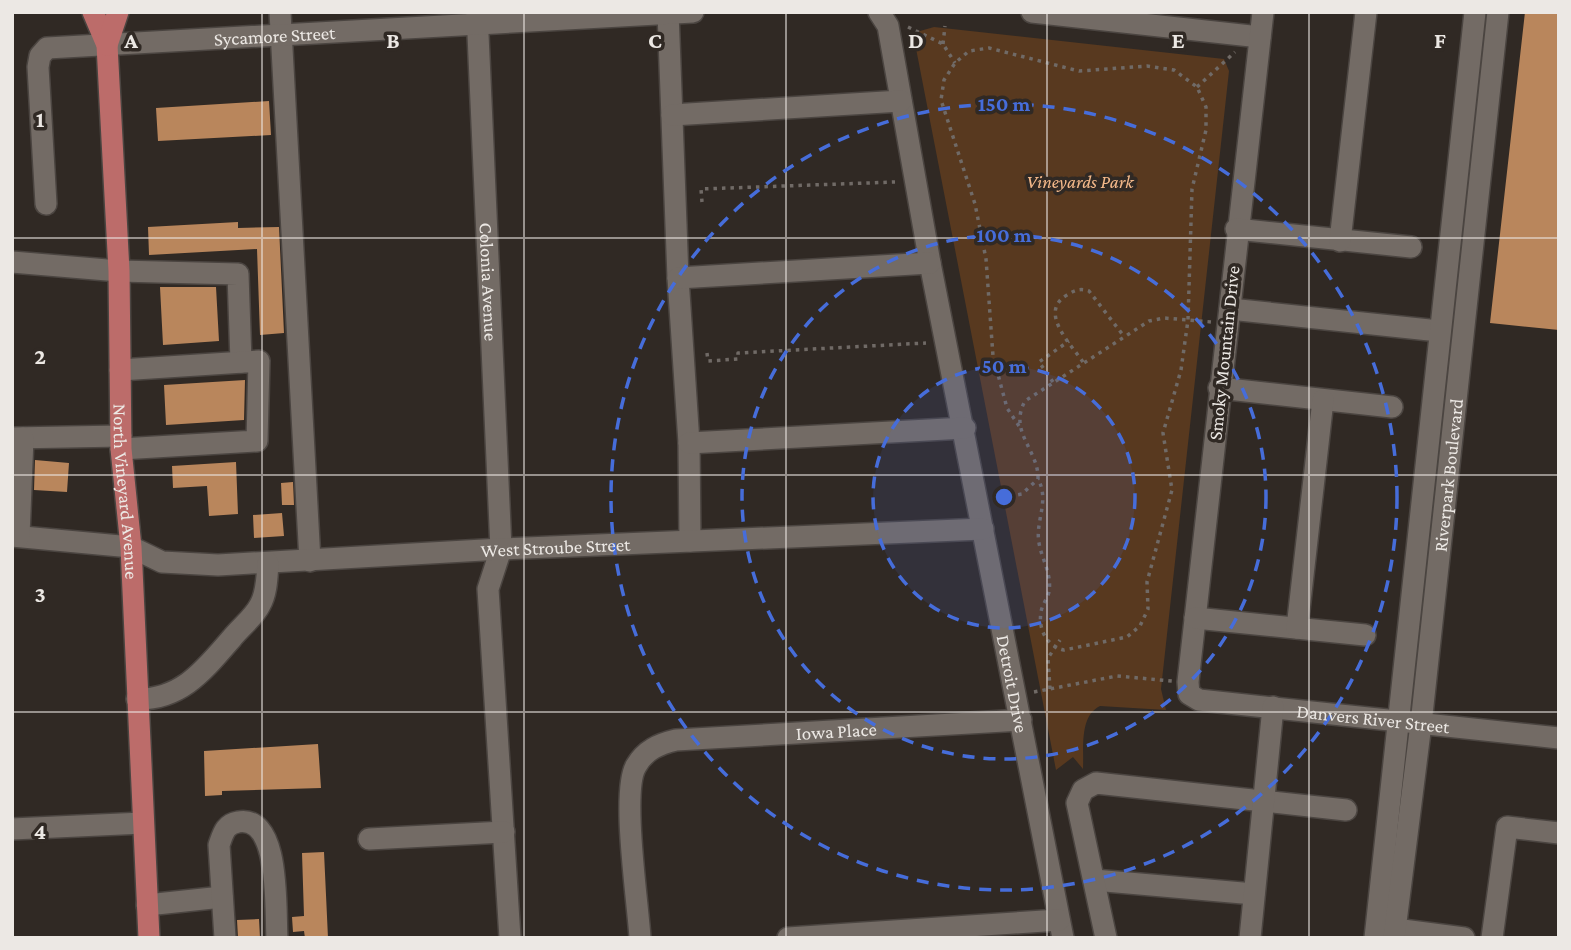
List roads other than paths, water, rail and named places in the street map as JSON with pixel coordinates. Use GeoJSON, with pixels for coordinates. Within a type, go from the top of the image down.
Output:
{"type":"FeatureCollection","features":[{"type":"Feature","properties":{"kind":"main road","name":"North Vineyard Avenue"},"geometry":{"type":"LineString","coordinates":[[93,12],[107,45],[119,271],[121,443],[131,547],[149,938]]}},
{"type":"Feature","properties":{"kind":"main road","name":"North Vineyard Avenue"},"geometry":{"type":"LineString","coordinates":[[107,45],[118,12]]}},
{"type":"Feature","properties":{"kind":"street","name":"Sycamore Street"},"geometry":{"type":"LineString","coordinates":[[46,204],[40,56],[47,48],[107,45],[281,23],[694,12]]}},
{"type":"Feature","properties":{"kind":"street"},"geometry":{"type":"LineString","coordinates":[[1032,12],[1261,37]]}},
{"type":"Feature","properties":{"kind":"street","name":"Smoky Mountain Drive"},"geometry":{"type":"LineString","coordinates":[[1189,688],[1236,229],[1263,12]]}},
{"type":"Feature","properties":{"kind":"street"},"geometry":{"type":"LineString","coordinates":[[1340,241],[1366,12]]}},
{"type":"Feature","properties":{"kind":"street","name":"Riverpark Boulevard"},"geometry":{"type":"LineString","coordinates":[[1375,938],[1475,12]]}},
{"type":"Feature","properties":{"kind":"street","name":"Riverpark Boulevard"},"geometry":{"type":"LineString","coordinates":[[1395,933],[1421,724],[1497,12]]}},
{"type":"Feature","properties":{"kind":"street"},"geometry":{"type":"LineString","coordinates":[[669,13],[678,278],[689,443],[690,541]]}},
{"type":"Feature","properties":{"kind":"street","name":"Colonia Avenue"},"geometry":{"type":"LineString","coordinates":[[477,18],[501,549]]}},
{"type":"Feature","properties":{"kind":"street","name":"Detroit Drive"},"geometry":{"type":"LineString","coordinates":[[884,19],[1061,929]]}},
{"type":"Feature","properties":{"kind":"street"},"geometry":{"type":"LineString","coordinates":[[281,23],[310,561]]}},
{"type":"Feature","properties":{"kind":"street"},"geometry":{"type":"LineString","coordinates":[[672,115],[901,101]]}},
{"type":"Feature","properties":{"kind":"street"},"geometry":{"type":"LineString","coordinates":[[1236,229],[1411,247]]}},
{"type":"Feature","properties":{"kind":"street"},"geometry":{"type":"LineString","coordinates":[[12,262],[119,271],[238,274],[242,362]]}},
{"type":"Feature","properties":{"kind":"street"},"geometry":{"type":"LineString","coordinates":[[678,278],[930,263]]}},
{"type":"Feature","properties":{"kind":"street"},"geometry":{"type":"LineString","coordinates":[[1229,316],[1439,331]]}},
{"type":"Feature","properties":{"kind":"street"},"geometry":{"type":"LineString","coordinates":[[120,370],[259,361],[257,441],[121,443],[18,438],[16,536],[131,547]]}},
{"type":"Feature","properties":{"kind":"street"},"geometry":{"type":"LineString","coordinates":[[1219,388],[1392,407]]}},
{"type":"Feature","properties":{"kind":"street"},"geometry":{"type":"LineString","coordinates":[[1297,628],[1323,400]]}},
{"type":"Feature","properties":{"kind":"street"},"geometry":{"type":"LineString","coordinates":[[689,443],[965,428]]}},
{"type":"Feature","properties":{"kind":"street","name":"West Stroube Street"},"geometry":{"type":"LineString","coordinates":[[131,547],[162,562],[218,565],[501,549],[983,529]]}},
{"type":"Feature","properties":{"kind":"street"},"geometry":{"type":"LineString","coordinates":[[501,549],[488,589],[510,938]]}},
{"type":"Feature","properties":{"kind":"street"},"geometry":{"type":"LineString","coordinates":[[137,699],[157,699],[172,694],[203,671],[261,605],[267,582],[268,563]]}},
{"type":"Feature","properties":{"kind":"street"},"geometry":{"type":"LineString","coordinates":[[1195,618],[1365,635]]}},
{"type":"Feature","properties":{"kind":"street","name":"Danvers River Street"},"geometry":{"type":"LineString","coordinates":[[1189,688],[1199,700],[1559,738]]}},
{"type":"Feature","properties":{"kind":"street"},"geometry":{"type":"LineString","coordinates":[[1250,938],[1273,707]]}},
{"type":"Feature","properties":{"kind":"street","name":"Iowa Place"},"geometry":{"type":"LineString","coordinates":[[640,938],[628,795],[636,764],[654,748],[676,740],[1021,720]]}},
{"type":"Feature","properties":{"kind":"street"},"geometry":{"type":"LineString","coordinates":[[1106,938],[1077,803],[1083,790],[1096,783],[1346,810]]}},
{"type":"Feature","properties":{"kind":"street"},"geometry":{"type":"LineString","coordinates":[[225,938],[218,857],[223,831],[232,823],[248,820],[261,827],[269,841],[277,938]]}},
{"type":"Feature","properties":{"kind":"street"},"geometry":{"type":"LineString","coordinates":[[12,829],[143,823]]}},
{"type":"Feature","properties":{"kind":"street"},"geometry":{"type":"LineString","coordinates":[[1492,938],[1507,827],[1559,833]]}},
{"type":"Feature","properties":{"kind":"street"},"geometry":{"type":"LineString","coordinates":[[369,839],[504,832]]}},
{"type":"Feature","properties":{"kind":"street"},"geometry":{"type":"LineString","coordinates":[[1094,880],[1254,894]]}},
{"type":"Feature","properties":{"kind":"street"},"geometry":{"type":"LineString","coordinates":[[147,905],[222,897]]}},
{"type":"Feature","properties":{"kind":"street"},"geometry":{"type":"LineString","coordinates":[[788,938],[1061,929]]}},
{"type":"Feature","properties":{"kind":"street"},"geometry":{"type":"LineString","coordinates":[[1395,933],[1464,938]]}},
{"type":"Feature","properties":{"kind":"park label","name":"Vineyards Park"},"geometry":{"type":"Point","coordinates":[1080,181]}}]}
